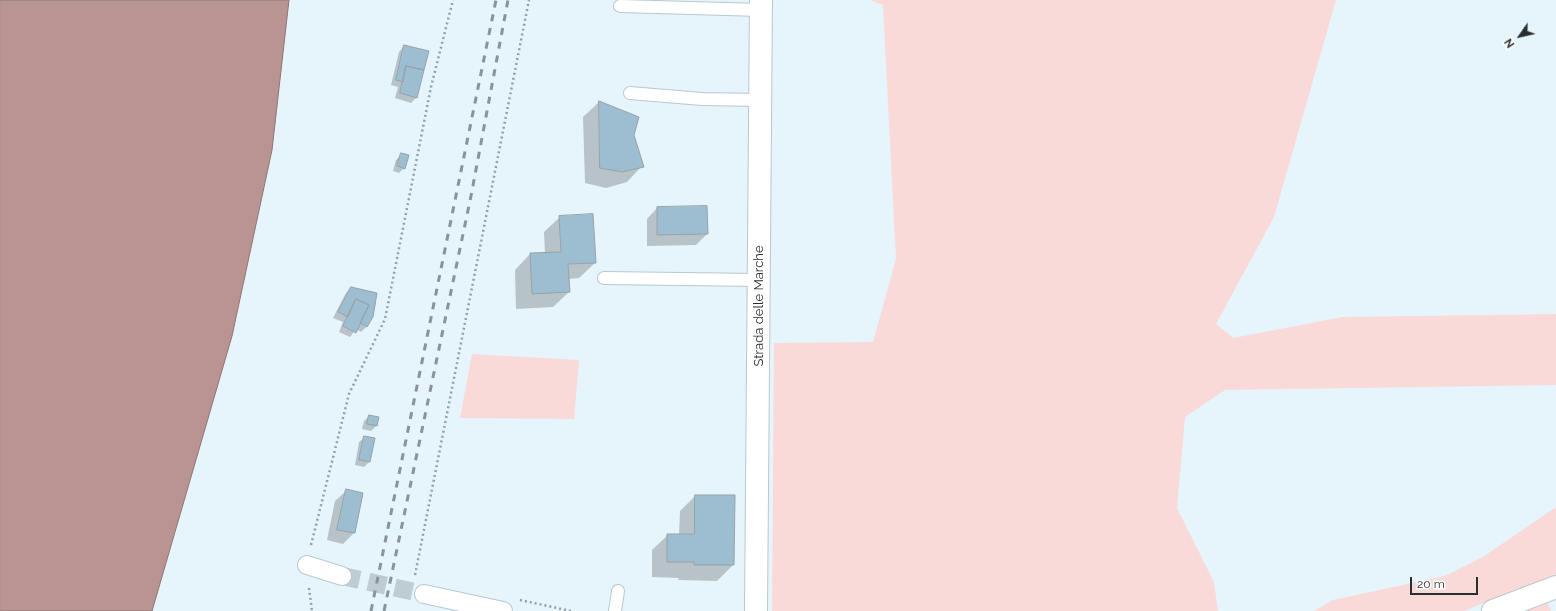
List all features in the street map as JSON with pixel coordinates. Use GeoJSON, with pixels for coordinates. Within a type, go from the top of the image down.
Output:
{"type":"FeatureCollection","features":[{"type":"Feature","properties":{"kind":"main road","name":"Strada delle Marche"},"geometry":{"type":"LineString","coordinates":[[756,611],[761,5]]}},
{"type":"Feature","properties":{"kind":"main road"},"geometry":{"type":"LineString","coordinates":[[1493,611],[1556,587]]}},
{"type":"Feature","properties":{"kind":"street"},"geometry":{"type":"LineString","coordinates":[[307,565],[342,576]]}},
{"type":"Feature","properties":{"kind":"street"},"geometry":{"type":"LineString","coordinates":[[424,594],[503,611]]}},
{"type":"Feature","properties":{"kind":"lane"},"geometry":{"type":"LineString","coordinates":[[620,6],[761,5]]}},
{"type":"Feature","properties":{"kind":"lane"},"geometry":{"type":"LineString","coordinates":[[630,92],[702,99],[761,100]]}},
{"type":"Feature","properties":{"kind":"lane"},"geometry":{"type":"LineString","coordinates":[[604,278],[759,280]]}},
{"type":"Feature","properties":{"kind":"lane"},"geometry":{"type":"LineString","coordinates":[[615,611],[618,591]]}},
{"type":"Feature","properties":{"kind":"path"},"geometry":{"type":"LineString","coordinates":[[307,565],[349,394],[386,319],[431,87],[453,0]]}},
{"type":"Feature","properties":{"kind":"path"},"geometry":{"type":"LineString","coordinates":[[415,576],[529,0]]}},
{"type":"Feature","properties":{"kind":"shaded area"},"geometry":{"type":"Polygon","coordinates":[[[0,0],[289,0],[272,150],[232,336],[152,611],[0,611],[0,0]]]}},
{"type":"Feature","properties":{"kind":"shaded area"},"geometry":{"type":"Polygon","coordinates":[[[870,0],[1336,0],[1274,217],[1216,324],[1233,338],[1343,317],[1556,314],[1556,385],[1225,390],[1185,417],[1177,508],[1214,582],[1218,611],[772,611],[774,343],[873,342],[896,259],[883,5],[870,0]]]}},
{"type":"Feature","properties":{"kind":"shaded area"},"geometry":{"type":"Polygon","coordinates":[[[472,354],[579,360],[574,419],[460,418],[472,354]]]}},
{"type":"Feature","properties":{"kind":"shaded area"},"geometry":{"type":"Polygon","coordinates":[[[1556,507],[1556,576],[1515,590],[1464,611],[1314,611],[1333,600],[1445,576],[1483,557],[1556,507]]]}},
{"type":"Feature","properties":{"kind":"shaded area"},"geometry":{"type":"Polygon","coordinates":[[[1545,596],[1551,611],[1506,611],[1545,596]]]}},
{"type":"Feature","properties":{"kind":"building"},"geometry":{"type":"Polygon","coordinates":[[[404,45],[429,51],[424,70],[406,66],[403,82],[396,80],[404,45]]]}},
{"type":"Feature","properties":{"kind":"building"},"geometry":{"type":"Polygon","coordinates":[[[406,66],[424,70],[417,98],[400,93],[406,66]]]}},
{"type":"Feature","properties":{"kind":"building"},"geometry":{"type":"Polygon","coordinates":[[[599,101],[639,117],[634,135],[644,167],[622,172],[600,168],[599,101]]]}},
{"type":"Feature","properties":{"kind":"building"},"geometry":{"type":"Polygon","coordinates":[[[401,153],[409,155],[405,169],[397,166],[401,153]]]}},
{"type":"Feature","properties":{"kind":"building"},"geometry":{"type":"Polygon","coordinates":[[[707,206],[708,234],[657,235],[657,207],[707,206]]]}},
{"type":"Feature","properties":{"kind":"building"},"geometry":{"type":"Polygon","coordinates":[[[593,214],[596,263],[568,264],[570,292],[532,294],[530,253],[561,252],[559,216],[593,214]]]}},
{"type":"Feature","properties":{"kind":"building"},"geometry":{"type":"Polygon","coordinates":[[[351,287],[377,293],[373,317],[367,327],[360,323],[369,305],[356,299],[348,317],[338,312],[351,287]]]}},
{"type":"Feature","properties":{"kind":"building"},"geometry":{"type":"Polygon","coordinates":[[[356,299],[369,305],[356,333],[343,326],[356,299]]]}},
{"type":"Feature","properties":{"kind":"building"},"geometry":{"type":"Polygon","coordinates":[[[369,415],[379,417],[377,426],[367,424],[369,415]]]}},
{"type":"Feature","properties":{"kind":"building"},"geometry":{"type":"Polygon","coordinates":[[[364,436],[375,438],[370,462],[359,460],[364,436]]]}},
{"type":"Feature","properties":{"kind":"building"},"geometry":{"type":"Polygon","coordinates":[[[346,489],[363,493],[355,533],[337,530],[346,489]]]}},
{"type":"Feature","properties":{"kind":"building"},"geometry":{"type":"Polygon","coordinates":[[[695,495],[735,495],[734,565],[694,565],[694,562],[667,562],[667,534],[694,534],[695,495]]]}},
{"type":"Feature","properties":{"kind":"tunnel"},"geometry":{"type":"LineString","coordinates":[[342,576],[424,594]]}},
{"type":"Feature","properties":{"kind":"railway"},"geometry":{"type":"LineString","coordinates":[[371,611],[496,0]]}},
{"type":"Feature","properties":{"kind":"railway"},"geometry":{"type":"LineString","coordinates":[[384,611],[471,196],[508,0]]}}]}
